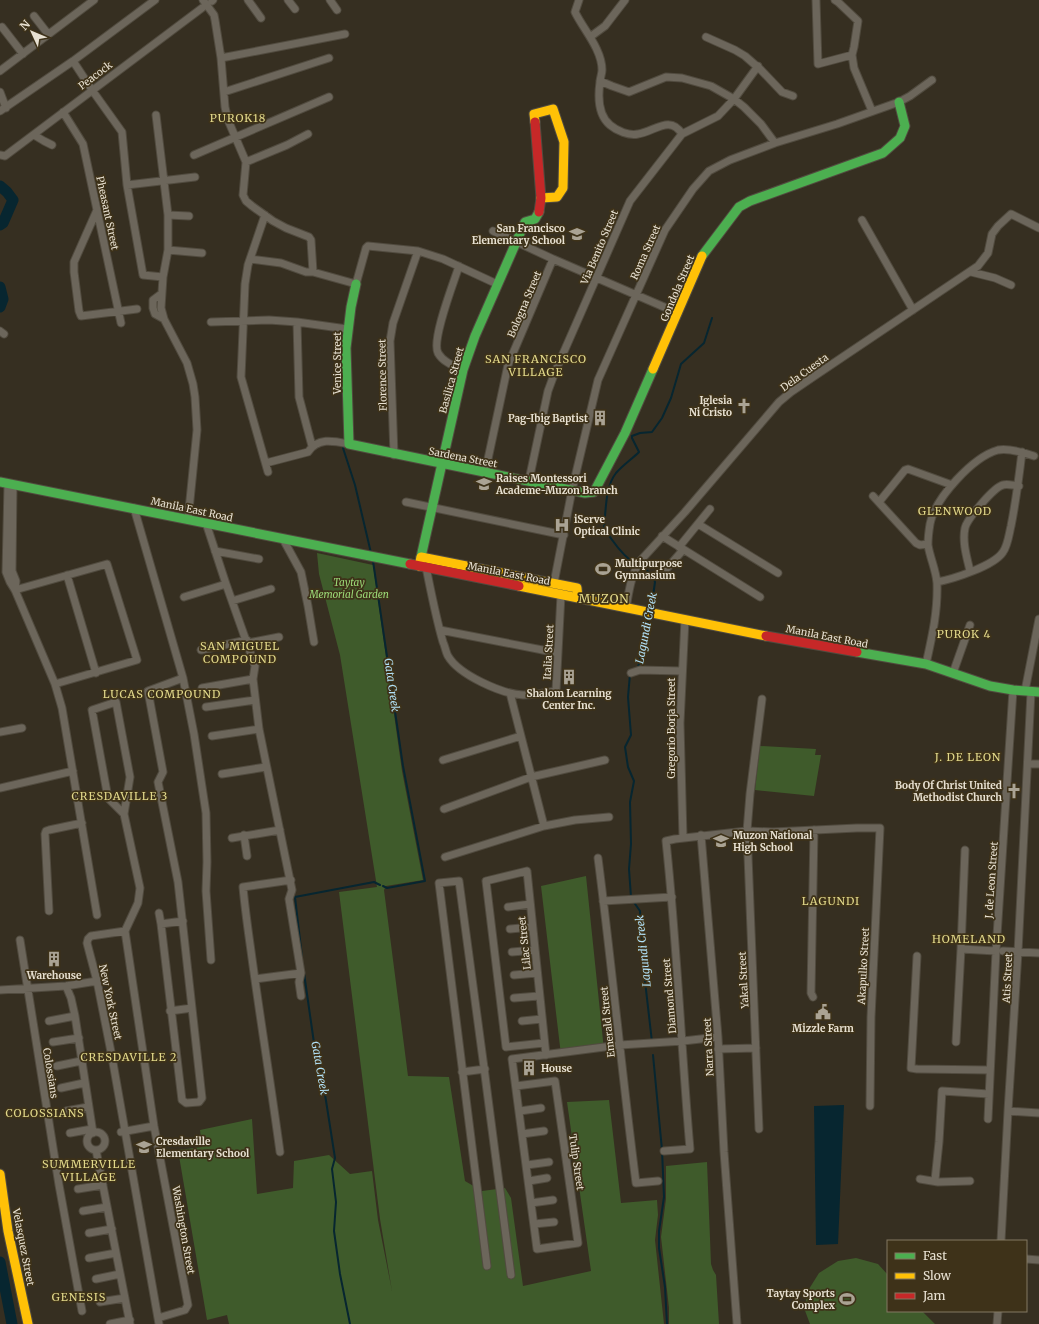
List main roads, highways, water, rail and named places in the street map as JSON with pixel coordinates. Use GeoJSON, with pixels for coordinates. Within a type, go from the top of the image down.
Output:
{"type":"FeatureCollection","features":[{"type":"Feature","properties":{"kind":"water"},"geometry":{"type":"Polygon","coordinates":[[[844,1105],[838,1244],[816,1245],[814,1106],[844,1105]]]}},
{"type":"Feature","properties":{"kind":"waterway"},"geometry":{"type":"LineString","coordinates":[[0,186],[13,200],[3,223],[0,225]]}},
{"type":"Feature","properties":{"kind":"waterway"},"geometry":{"type":"LineString","coordinates":[[0,287],[3,299],[0,307]]}},
{"type":"Feature","properties":{"kind":"waterway","name":"Lagundi Creek"},"geometry":{"type":"LineString","coordinates":[[651,610],[655,582],[651,574],[622,553],[604,528],[608,492],[612,479],[616,473],[639,452],[632,436],[640,433],[652,432],[662,418],[671,398],[681,364],[704,343],[712,318]]}},
{"type":"Feature","properties":{"kind":"waterway","name":"Gata Creek"},"geometry":{"type":"LineString","coordinates":[[343,448],[355,485],[371,553]]}},
{"type":"Feature","properties":{"kind":"waterway","name":"Gata Creek"},"geometry":{"type":"LineString","coordinates":[[373,561],[403,766],[425,881],[387,888],[383,886]]}},
{"type":"Feature","properties":{"kind":"waterway","name":"Lagundi Creek"},"geometry":{"type":"LineString","coordinates":[[638,668],[649,616]]}},
{"type":"Feature","properties":{"kind":"waterway","name":"Lagundi Creek"},"geometry":{"type":"LineString","coordinates":[[630,674],[628,697],[631,735],[625,747],[628,767],[634,781],[630,802],[631,844],[629,869],[631,897]]}},
{"type":"Feature","properties":{"kind":"waterway","name":"Gata Creek"},"geometry":{"type":"LineString","coordinates":[[302,957],[295,897],[374,882],[380,885]]}},
{"type":"Feature","properties":{"kind":"waterway","name":"Lagundi Creek"},"geometry":{"type":"LineString","coordinates":[[633,901],[640,911],[645,981],[652,1042]]}},
{"type":"Feature","properties":{"kind":"waterway","name":"Gata Creek"},"geometry":{"type":"LineString","coordinates":[[304,973],[315,1050],[321,1069],[335,1158],[332,1169],[336,1202],[334,1231],[340,1274],[350,1324]]}},
{"type":"Feature","properties":{"kind":"waterway","name":"Lagundi Creek"},"geometry":{"type":"LineString","coordinates":[[653,1055],[662,1150],[664,1197],[659,1231],[659,1248],[665,1287],[667,1324]]}},
{"type":"Feature","properties":{"kind":"waterway"},"geometry":{"type":"LineString","coordinates":[[0,1262],[12,1324]]}},
{"type":"Feature","properties":{"kind":"place","name":"San Francisco Elementary School"},"geometry":{"type":"Point","coordinates":[577,234]}},
{"type":"Feature","properties":{"kind":"place","name":"Iglesia Ni Cristo"},"geometry":{"type":"Point","coordinates":[744,406]}},
{"type":"Feature","properties":{"kind":"place","name":"Pag-Ibig Baptist"},"geometry":{"type":"Point","coordinates":[600,418]}},
{"type":"Feature","properties":{"kind":"place","name":"Raises Montessori Academe-Muzon Branch"},"geometry":{"type":"Point","coordinates":[484,484]}},
{"type":"Feature","properties":{"kind":"place","name":"iServe Optical Clinic"},"geometry":{"type":"Point","coordinates":[562,525]}},
{"type":"Feature","properties":{"kind":"place","name":"Multipurpose Gymnasium"},"geometry":{"type":"Point","coordinates":[603,569]}},
{"type":"Feature","properties":{"kind":"place","name":"Shalom Learning Center Inc."},"geometry":{"type":"Point","coordinates":[569,677]}},
{"type":"Feature","properties":{"kind":"place","name":"Body Of Christ United Methodist Church"},"geometry":{"type":"Point","coordinates":[1014,791]}},
{"type":"Feature","properties":{"kind":"place","name":"Muzon National High School"},"geometry":{"type":"Point","coordinates":[721,841]}},
{"type":"Feature","properties":{"kind":"place","name":"Warehouse"},"geometry":{"type":"Point","coordinates":[54,959]}},
{"type":"Feature","properties":{"kind":"place","name":"Mizzle Farm"},"geometry":{"type":"Point","coordinates":[823,1012]}},
{"type":"Feature","properties":{"kind":"place","name":"House"},"geometry":{"type":"Point","coordinates":[529,1068]}},
{"type":"Feature","properties":{"kind":"place","name":"Cresdaville Elementary School"},"geometry":{"type":"Point","coordinates":[144,1147]}},
{"type":"Feature","properties":{"kind":"place","name":"Taytay Sports Complex"},"geometry":{"type":"Point","coordinates":[847,1299]}},
{"type":"Feature","properties":{"kind":"district","name":"PUROK18"},"geometry":{"type":"Point","coordinates":[238,118]}},
{"type":"Feature","properties":{"kind":"district","name":"SAN FRANCISCO VILLAGE"},"geometry":{"type":"Point","coordinates":[536,365]}},
{"type":"Feature","properties":{"kind":"district","name":"GLENWOOD"},"geometry":{"type":"Point","coordinates":[955,511]}},
{"type":"Feature","properties":{"kind":"district","name":"MUZON"},"geometry":{"type":"Point","coordinates":[604,599]}},
{"type":"Feature","properties":{"kind":"district","name":"PUROK 4"},"geometry":{"type":"Point","coordinates":[964,634]}},
{"type":"Feature","properties":{"kind":"district","name":"SAN MIGUEL COMPOUND"},"geometry":{"type":"Point","coordinates":[240,652]}},
{"type":"Feature","properties":{"kind":"district","name":"LUCAS COMPOUND"},"geometry":{"type":"Point","coordinates":[162,694]}},
{"type":"Feature","properties":{"kind":"district","name":"J. DE LEON"},"geometry":{"type":"Point","coordinates":[968,757]}},
{"type":"Feature","properties":{"kind":"district","name":"CRESDAVILLE 3"},"geometry":{"type":"Point","coordinates":[120,796]}},
{"type":"Feature","properties":{"kind":"district","name":"LAGUNDI"},"geometry":{"type":"Point","coordinates":[831,901]}},
{"type":"Feature","properties":{"kind":"district","name":"HOMELAND"},"geometry":{"type":"Point","coordinates":[969,939]}},
{"type":"Feature","properties":{"kind":"district","name":"CRESDAVILLE 2"},"geometry":{"type":"Point","coordinates":[129,1057]}},
{"type":"Feature","properties":{"kind":"district","name":"COLOSSIANS"},"geometry":{"type":"Point","coordinates":[45,1113]}},
{"type":"Feature","properties":{"kind":"district","name":"SUMMERVILLE VILLAGE"},"geometry":{"type":"Point","coordinates":[89,1170]}},
{"type":"Feature","properties":{"kind":"district","name":"GENESIS"},"geometry":{"type":"Point","coordinates":[79,1297]}},
{"type":"Feature","properties":{"kind":"park label","name":"Taytay Memorial Garden"},"geometry":{"type":"Point","coordinates":[349,588]}}]}
